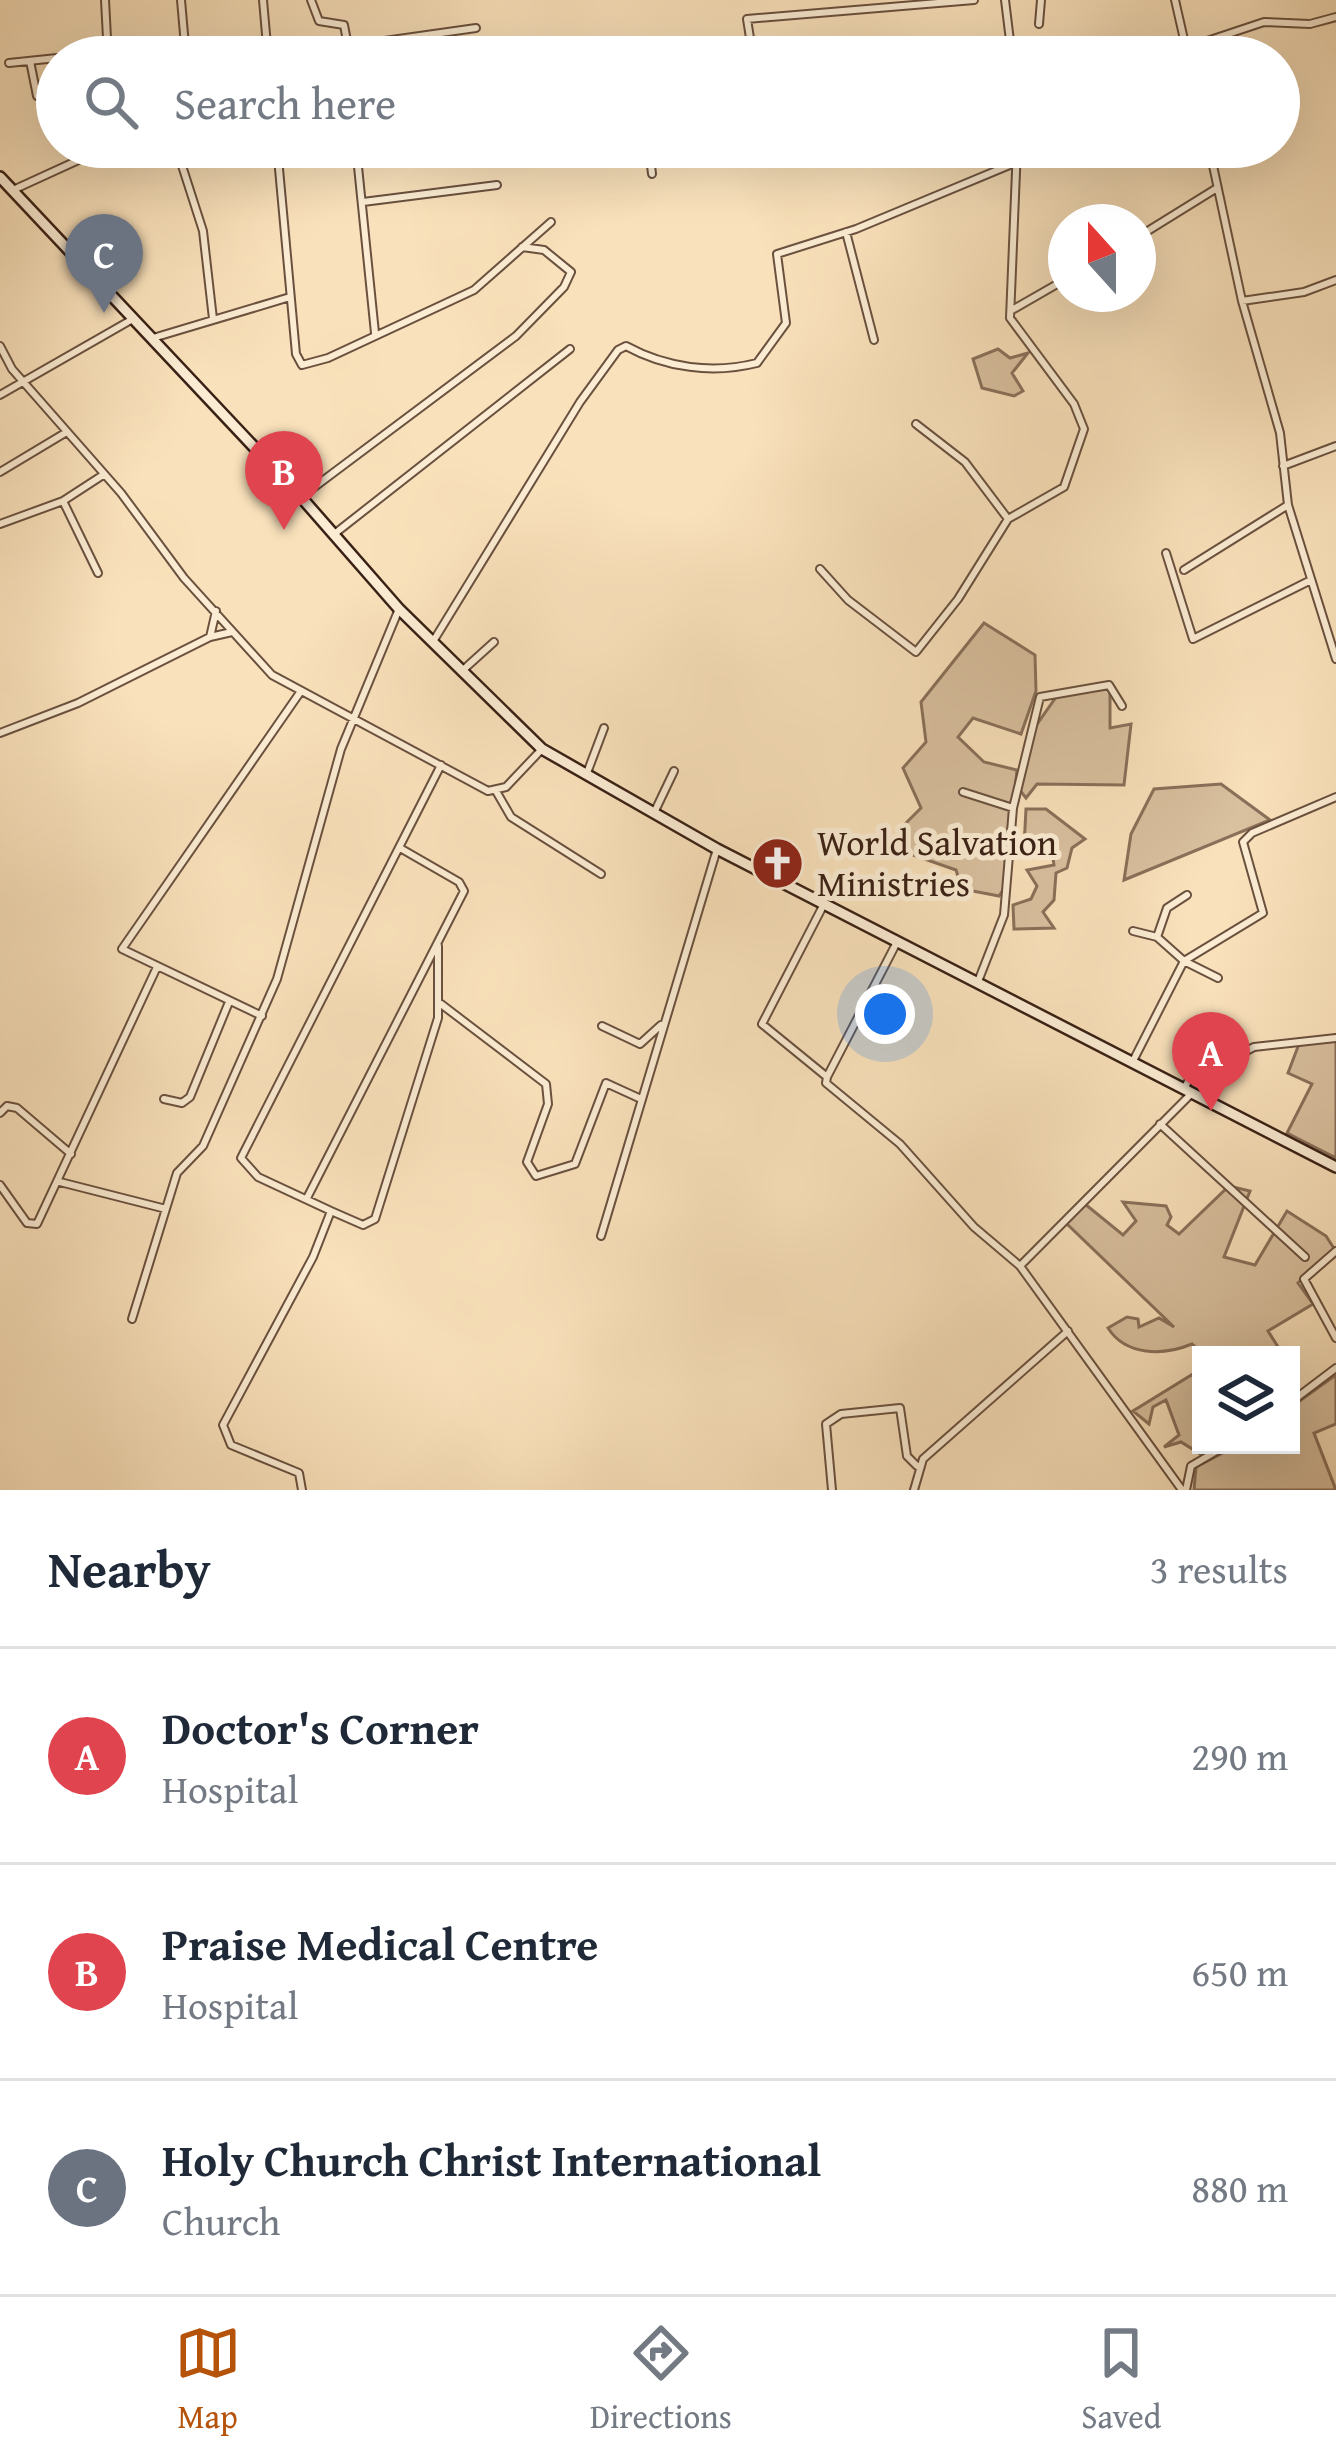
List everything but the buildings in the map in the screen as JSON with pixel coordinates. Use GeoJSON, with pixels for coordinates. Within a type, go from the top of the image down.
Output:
{"type":"FeatureCollection","features":[{"type":"Feature","properties":{"kind":"street"},"geometry":{"type":"LineString","coordinates":[[105,0],[107,36]]}},
{"type":"Feature","properties":{"kind":"street"},"geometry":{"type":"LineString","coordinates":[[181,0],[184,36]]}},
{"type":"Feature","properties":{"kind":"street"},"geometry":{"type":"LineString","coordinates":[[263,0],[266,36]]}},
{"type":"Feature","properties":{"kind":"street"},"geometry":{"type":"LineString","coordinates":[[311,0],[319,21],[344,25],[347,36]]}},
{"type":"Feature","properties":{"kind":"street"},"geometry":{"type":"LineString","coordinates":[[868,0],[869,10]]}},
{"type":"Feature","properties":{"kind":"street"},"geometry":{"type":"LineString","coordinates":[[750,36],[747,19],[974,0]]}},
{"type":"Feature","properties":{"kind":"street"},"geometry":{"type":"LineString","coordinates":[[1005,0],[1009,36]]}},
{"type":"Feature","properties":{"kind":"street"},"geometry":{"type":"LineString","coordinates":[[1040,24],[1041,0]]}},
{"type":"Feature","properties":{"kind":"street"},"geometry":{"type":"LineString","coordinates":[[1175,0],[1183,36]]}},
{"type":"Feature","properties":{"kind":"street"},"geometry":{"type":"LineString","coordinates":[[1228,36],[1264,22],[1310,24],[1336,17]]}},
{"type":"Feature","properties":{"kind":"street"},"geometry":{"type":"LineString","coordinates":[[420,36],[476,28]]}},
{"type":"Feature","properties":{"kind":"street"},"geometry":{"type":"LineString","coordinates":[[9,63],[36,60]]}},
{"type":"Feature","properties":{"kind":"street"},"geometry":{"type":"LineString","coordinates":[[30,61],[36,91]]}},
{"type":"Feature","properties":{"kind":"street"},"geometry":{"type":"LineString","coordinates":[[13,190],[61,168]]}},
{"type":"Feature","properties":{"kind":"street"},"geometry":{"type":"LineString","coordinates":[[183,168],[203,231],[213,320]]}},
{"type":"Feature","properties":{"kind":"street"},"geometry":{"type":"LineString","coordinates":[[279,168],[290,297],[302,365],[328,358],[474,290],[550,222]]}},
{"type":"Feature","properties":{"kind":"street"},"geometry":{"type":"LineString","coordinates":[[359,168],[375,333]]}},
{"type":"Feature","properties":{"kind":"street"},"geometry":{"type":"LineString","coordinates":[[651,168],[652,174]]}},
{"type":"Feature","properties":{"kind":"street"},"geometry":{"type":"LineString","coordinates":[[432,643],[580,402],[618,350],[626,346],[648,357],[705,369],[757,363],[786,322],[777,254],[846,232],[1005,168]]}},
{"type":"Feature","properties":{"kind":"street"},"geometry":{"type":"LineString","coordinates":[[820,568],[848,600],[916,652],[958,599],[1008,519],[1064,487],[1084,429],[1074,404],[1011,322],[1017,168]]}},
{"type":"Feature","properties":{"kind":"street"},"geometry":{"type":"LineString","coordinates":[[1213,168],[1242,301],[1280,434],[1288,506],[1336,659]]}},
{"type":"Feature","properties":{"kind":"street"},"geometry":{"type":"LineString","coordinates":[[0,177],[301,497],[399,609],[542,749],[717,849],[979,979],[1336,1167]]}},
{"type":"Feature","properties":{"kind":"street"},"geometry":{"type":"LineString","coordinates":[[363,202],[497,184]]}},
{"type":"Feature","properties":{"kind":"street"},"geometry":{"type":"LineString","coordinates":[[1156,226],[1217,188]]}},
{"type":"Feature","properties":{"kind":"street"},"geometry":{"type":"LineString","coordinates":[[846,232],[874,340]]}},
{"type":"Feature","properties":{"kind":"street"},"geometry":{"type":"LineString","coordinates":[[301,497],[516,336],[564,287],[571,272],[544,250],[519,248]]}},
{"type":"Feature","properties":{"kind":"street"},"geometry":{"type":"LineString","coordinates":[[1242,301],[1304,292],[1336,280]]}},
{"type":"Feature","properties":{"kind":"street"},"geometry":{"type":"LineString","coordinates":[[1010,311],[1048,289]]}},
{"type":"Feature","properties":{"kind":"street"},"geometry":{"type":"LineString","coordinates":[[150,339],[290,297]]}},
{"type":"Feature","properties":{"kind":"street"},"geometry":{"type":"LineString","coordinates":[[0,394],[131,320]]}},
{"type":"Feature","properties":{"kind":"street"},"geometry":{"type":"LineString","coordinates":[[0,346],[64,433],[272,675],[496,791],[511,817],[602,874]]}},
{"type":"Feature","properties":{"kind":"street"},"geometry":{"type":"LineString","coordinates":[[333,535],[570,349]]}},
{"type":"Feature","properties":{"kind":"street"},"geometry":{"type":"LineString","coordinates":[[916,424],[965,462],[1008,519]]}},
{"type":"Feature","properties":{"kind":"street"},"geometry":{"type":"LineString","coordinates":[[0,472],[64,433]]}},
{"type":"Feature","properties":{"kind":"street"},"geometry":{"type":"LineString","coordinates":[[1282,466],[1336,446]]}},
{"type":"Feature","properties":{"kind":"street"},"geometry":{"type":"LineString","coordinates":[[0,524],[63,501],[103,475]]}},
{"type":"Feature","properties":{"kind":"street"},"geometry":{"type":"LineString","coordinates":[[63,501],[98,573]]}},
{"type":"Feature","properties":{"kind":"street"},"geometry":{"type":"LineString","coordinates":[[1184,570],[1288,506]]}},
{"type":"Feature","properties":{"kind":"street"},"geometry":{"type":"LineString","coordinates":[[1166,553],[1193,639],[1312,580]]}},
{"type":"Feature","properties":{"kind":"street"},"geometry":{"type":"LineString","coordinates":[[132,1319],[178,1173],[203,1146],[263,1017],[341,749],[399,609]]}},
{"type":"Feature","properties":{"kind":"street"},"geometry":{"type":"LineString","coordinates":[[210,637],[216,610]]}},
{"type":"Feature","properties":{"kind":"street"},"geometry":{"type":"LineString","coordinates":[[0,733],[79,703],[210,637],[232,632]]}},
{"type":"Feature","properties":{"kind":"street"},"geometry":{"type":"LineString","coordinates":[[463,670],[494,642]]}},
{"type":"Feature","properties":{"kind":"street"},"geometry":{"type":"LineString","coordinates":[[979,979],[1004,915],[1013,808],[1040,698],[1108,685],[1122,706]]}},
{"type":"Feature","properties":{"kind":"street"},"geometry":{"type":"LineString","coordinates":[[263,1017],[127,953],[123,944],[301,691]]}},
{"type":"Feature","properties":{"kind":"street"},"geometry":{"type":"LineString","coordinates":[[586,776],[604,728]]}},
{"type":"Feature","properties":{"kind":"street"},"geometry":{"type":"LineString","coordinates":[[496,791],[542,749]]}},
{"type":"Feature","properties":{"kind":"street"},"geometry":{"type":"LineString","coordinates":[[438,942],[441,1004],[375,1220],[362,1225],[244,1166],[242,1152],[441,764]]}},
{"type":"Feature","properties":{"kind":"street"},"geometry":{"type":"LineString","coordinates":[[654,813],[674,772]]}},
{"type":"Feature","properties":{"kind":"street"},"geometry":{"type":"LineString","coordinates":[[963,792],[1013,808]]}},
{"type":"Feature","properties":{"kind":"street"},"geometry":{"type":"LineString","coordinates":[[1133,1061],[1184,961],[1263,913],[1243,848],[1247,836],[1336,797]]}},
{"type":"Feature","properties":{"kind":"street"},"geometry":{"type":"LineString","coordinates":[[307,1198],[464,887],[400,848]]}},
{"type":"Feature","properties":{"kind":"street"},"geometry":{"type":"LineString","coordinates":[[601,1236],[717,849]]}},
{"type":"Feature","properties":{"kind":"street"},"geometry":{"type":"LineString","coordinates":[[1157,937],[1167,908],[1187,895]]}},
{"type":"Feature","properties":{"kind":"street"},"geometry":{"type":"LineString","coordinates":[[824,903],[762,1019],[768,1032],[827,1077]]}},
{"type":"Feature","properties":{"kind":"street"},"geometry":{"type":"LineString","coordinates":[[1133,931],[1157,937],[1184,961],[1218,978]]}},
{"type":"Feature","properties":{"kind":"street"},"geometry":{"type":"LineString","coordinates":[[898,939],[826,1084],[900,1144],[974,1227],[1020,1266],[1184,1490]]}},
{"type":"Feature","properties":{"kind":"street"},"geometry":{"type":"LineString","coordinates":[[0,1185],[33,1227],[60,1182],[157,968]]}},
{"type":"Feature","properties":{"kind":"street"},"geometry":{"type":"LineString","coordinates":[[164,1100],[182,1103],[190,1097],[229,1002]]}},
{"type":"Feature","properties":{"kind":"street"},"geometry":{"type":"LineString","coordinates":[[441,1004],[546,1084],[548,1103],[526,1162],[536,1177],[568,1169],[577,1161],[608,1082],[640,1099]]}},
{"type":"Feature","properties":{"kind":"street"},"geometry":{"type":"LineString","coordinates":[[602,1026],[640,1044],[664,1023]]}},
{"type":"Feature","properties":{"kind":"street"},"geometry":{"type":"LineString","coordinates":[[1226,1062],[1254,1047],[1336,1038]]}},
{"type":"Feature","properties":{"kind":"street"},"geometry":{"type":"LineString","coordinates":[[1020,1266],[1190,1089],[1208,1046]]}},
{"type":"Feature","properties":{"kind":"street"},"geometry":{"type":"LineString","coordinates":[[0,1113],[13,1105],[71,1154]]}},
{"type":"Feature","properties":{"kind":"street"},"geometry":{"type":"LineString","coordinates":[[1160,1124],[1305,1257]]}},
{"type":"Feature","properties":{"kind":"street"},"geometry":{"type":"LineString","coordinates":[[60,1182],[166,1210]]}},
{"type":"Feature","properties":{"kind":"street"},"geometry":{"type":"LineString","coordinates":[[302,1490],[299,1472],[231,1445],[223,1425],[313,1257],[331,1211]]}},
{"type":"Feature","properties":{"kind":"street"},"geometry":{"type":"LineString","coordinates":[[1336,1252],[1304,1279],[1336,1338]]}},
{"type":"Feature","properties":{"kind":"street"},"geometry":{"type":"LineString","coordinates":[[914,1490],[917,1466],[1068,1331]]}},
{"type":"Feature","properties":{"kind":"street"},"geometry":{"type":"LineString","coordinates":[[1300,1395],[1336,1368]]}},
{"type":"Feature","properties":{"kind":"street"},"geometry":{"type":"LineString","coordinates":[[832,1490],[830,1417],[900,1408],[908,1456],[917,1466]]}},
{"type":"Feature","properties":{"kind":"street"},"geometry":{"type":"LineString","coordinates":[[1169,1471],[1212,1454]]}},
{"type":"Feature","properties":{"kind":"street"},"geometry":{"type":"LineString","coordinates":[[1184,1490],[1191,1466]]}},
{"type":"Feature","properties":{"kind":"shaded area"},"geometry":{"type":"Polygon","coordinates":[[[998,349],[1010,358],[1028,353],[1012,373],[1023,391],[1014,396],[982,388],[973,359],[998,349]]]}},
{"type":"Feature","properties":{"kind":"shaded area"},"geometry":{"type":"Polygon","coordinates":[[[984,623],[1035,655],[1036,691],[1021,734],[973,718],[958,737],[984,762],[1017,770],[1005,887],[999,896],[962,889],[956,870],[904,852],[901,828],[921,808],[903,768],[926,742],[921,702],[984,623]]]}},
{"type":"Feature","properties":{"kind":"shaded area"},"geometry":{"type":"Polygon","coordinates":[[[1110,689],[1110,728],[1131,724],[1124,785],[1037,784],[1026,798],[1019,789],[1033,730],[1059,693],[1110,689]]]}},
{"type":"Feature","properties":{"kind":"shaded area"},"geometry":{"type":"Polygon","coordinates":[[[1221,784],[1270,820],[1124,880],[1131,834],[1154,789],[1221,784]]]}},
{"type":"Feature","properties":{"kind":"shaded area"},"geometry":{"type":"Polygon","coordinates":[[[1026,809],[1046,809],[1085,839],[1072,848],[1067,868],[1056,873],[1054,900],[1043,912],[1054,928],[1014,929],[1013,905],[1031,899],[1037,886],[1027,870],[1054,865],[1052,852],[1024,847],[1026,809]]]}},
{"type":"Feature","properties":{"kind":"shaded area"},"geometry":{"type":"Polygon","coordinates":[[[1336,1039],[1336,1158],[1287,1133],[1312,1084],[1288,1073],[1299,1044],[1336,1039]]]}},
{"type":"Feature","properties":{"kind":"shaded area"},"geometry":{"type":"Polygon","coordinates":[[[1229,1186],[1250,1191],[1224,1257],[1255,1265],[1287,1211],[1326,1236],[1335,1250],[1298,1283],[1313,1304],[1268,1331],[1277,1346],[1192,1344],[1169,1350],[1135,1349],[1108,1328],[1127,1317],[1138,1319],[1139,1327],[1159,1318],[1174,1327],[1065,1222],[1085,1204],[1123,1235],[1136,1221],[1123,1202],[1166,1206],[1171,1217],[1167,1225],[1179,1234],[1229,1186]]]}},
{"type":"Feature","properties":{"kind":"shaded area"},"geometry":{"type":"Polygon","coordinates":[[[1192,1375],[1192,1449],[1181,1442],[1164,1447],[1179,1435],[1166,1400],[1153,1407],[1149,1424],[1133,1411],[1192,1375]]]}},
{"type":"Feature","properties":{"kind":"shaded area"},"geometry":{"type":"Polygon","coordinates":[[[1336,1375],[1336,1424],[1314,1433],[1336,1490],[1194,1490],[1196,1467],[1221,1454],[1300,1454],[1300,1401],[1336,1375]]]}},
{"type":"Feature","properties":{"kind":"place","name":"Holy Church Christ International"},"geometry":{"type":"Point","coordinates":[104,313]}},
{"type":"Feature","properties":{"kind":"place","name":"Praise Medical Centre"},"geometry":{"type":"Point","coordinates":[284,530]}},
{"type":"Feature","properties":{"kind":"place","name":"World Salvation Ministries"},"geometry":{"type":"Point","coordinates":[778,863]}},
{"type":"Feature","properties":{"kind":"place","name":"Doctor's Corner"},"geometry":{"type":"Point","coordinates":[1211,1111]}}]}
